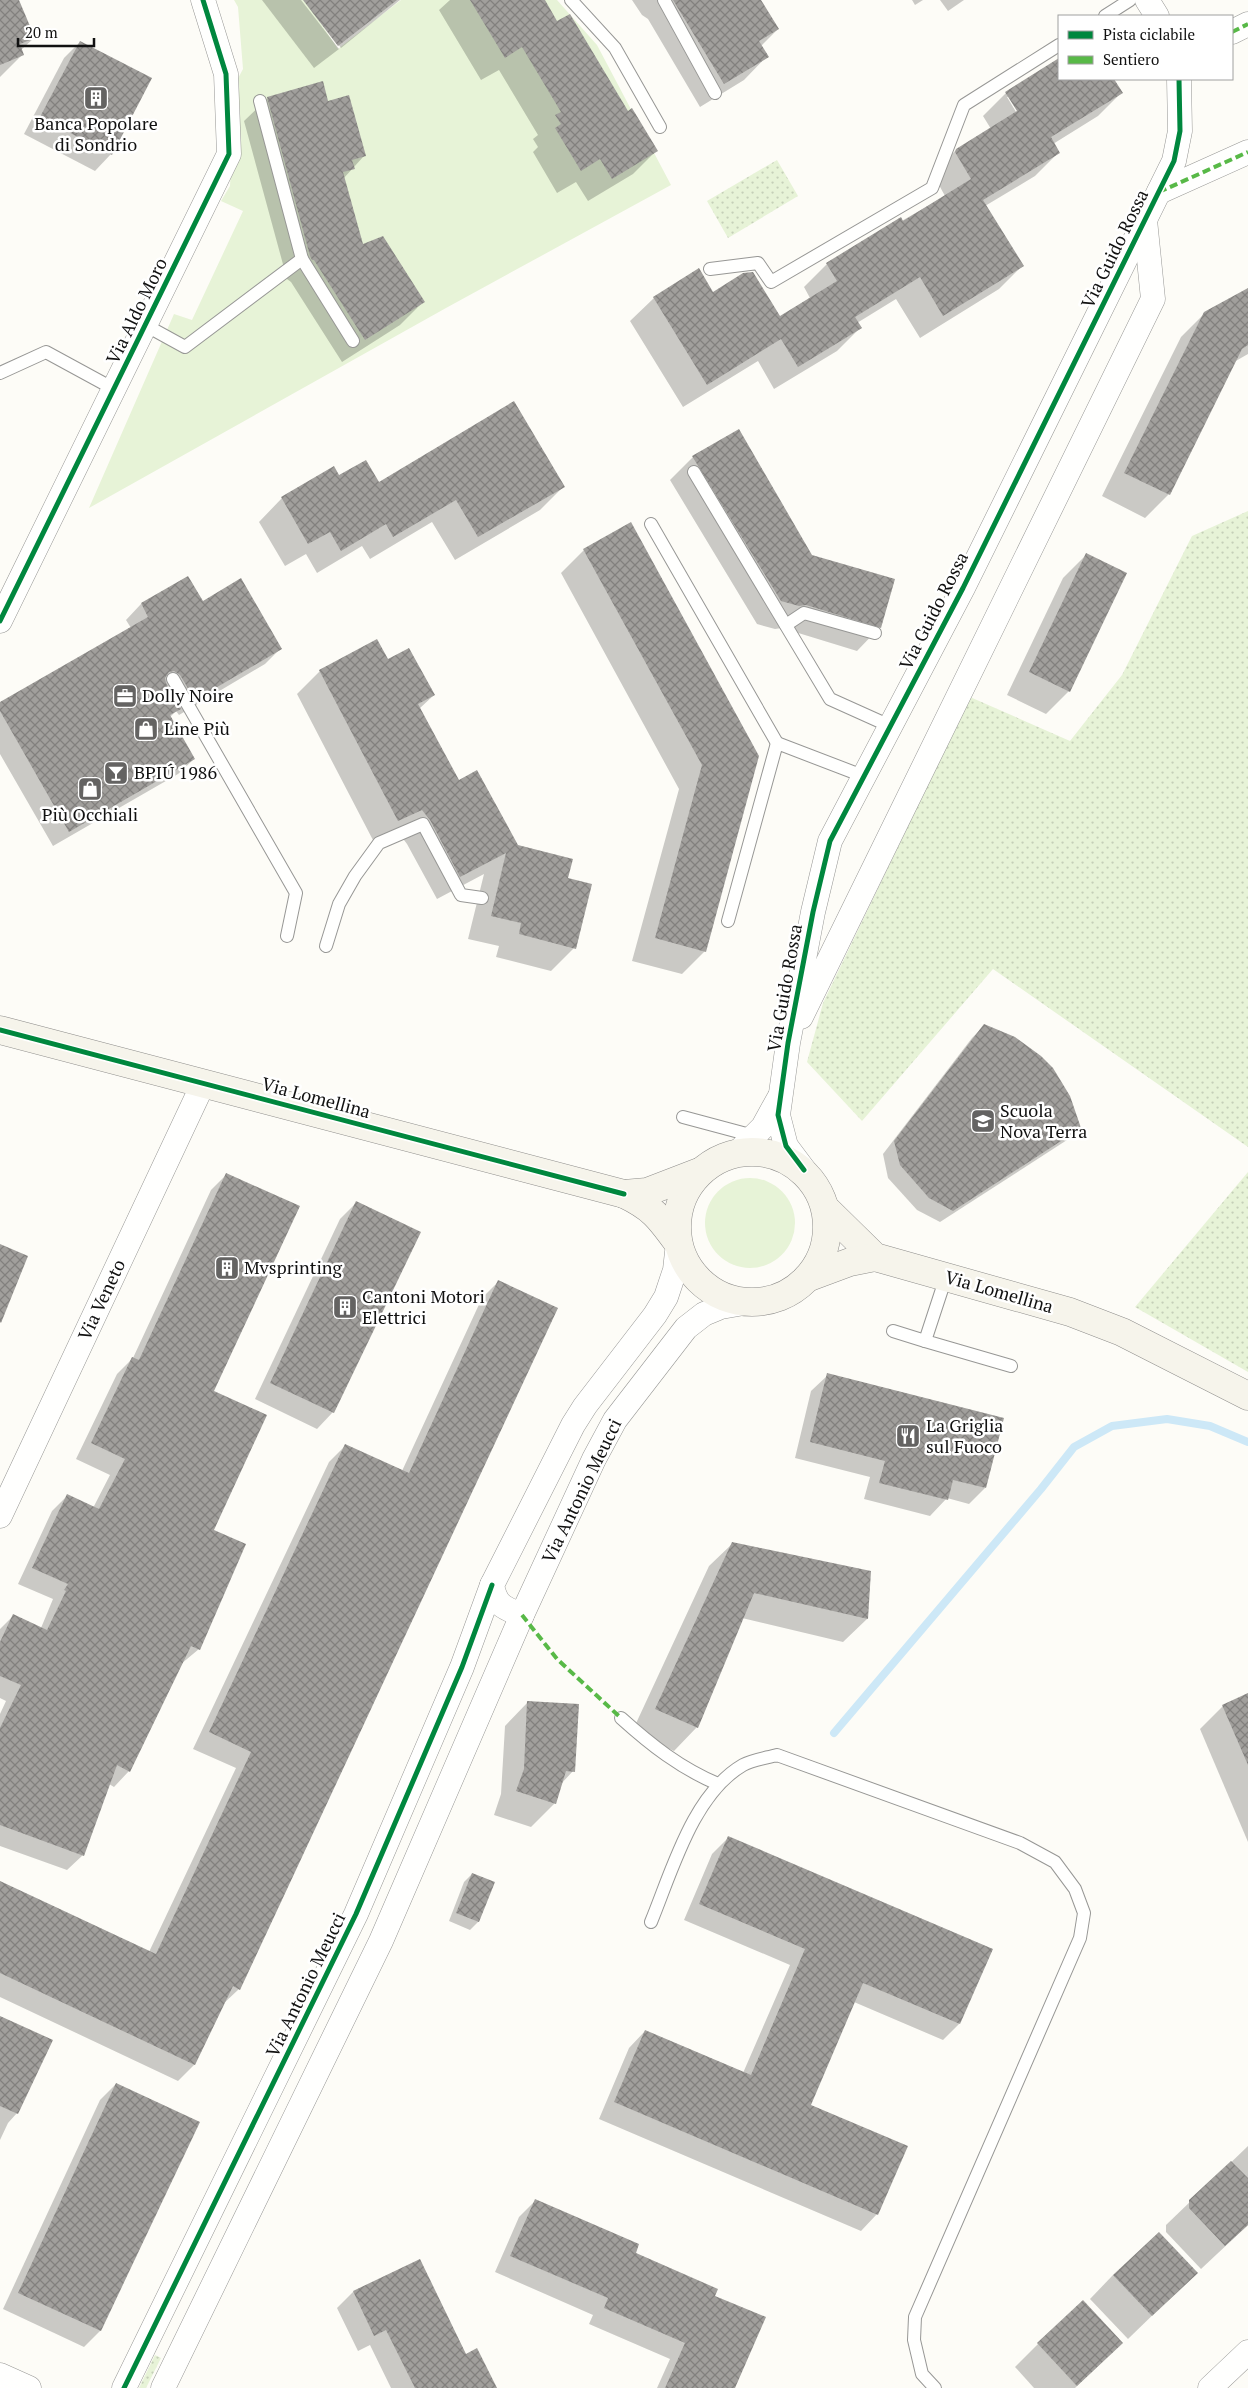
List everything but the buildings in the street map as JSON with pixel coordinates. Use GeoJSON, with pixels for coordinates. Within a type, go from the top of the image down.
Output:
{"type":"FeatureCollection","features":[{"type":"Feature","properties":{"kind":"main road","name":"Via Lomellina"},"geometry":{"type":"LineString","coordinates":[[0,1030],[203,1084],[283,1102],[624,1194],[644,1204],[657,1214],[678,1243]]}},
{"type":"Feature","properties":{"kind":"main road"},"geometry":{"type":"LineString","coordinates":[[746,1144],[781,1156],[804,1170],[820,1191],[826,1208],[826,1230],[822,1249],[807,1278],[788,1295],[771,1301],[744,1303],[728,1300],[705,1287],[687,1267],[678,1243],[676,1221],[680,1201],[699,1172],[721,1157],[746,1144]]}},
{"type":"Feature","properties":{"kind":"main road","name":"Via Lomellina"},"geometry":{"type":"LineString","coordinates":[[624,1194],[647,1192],[699,1172]]}},
{"type":"Feature","properties":{"kind":"main road","name":"Via Lomellina"},"geometry":{"type":"LineString","coordinates":[[826,1208],[875,1257]]}},
{"type":"Feature","properties":{"kind":"main road","name":"Via Lomellina"},"geometry":{"type":"LineString","coordinates":[[807,1278],[850,1262],[875,1257],[1061,1310],[1122,1332],[1248,1396]]}},
{"type":"Feature","properties":{"kind":"street","name":"Via Aldo Moro"},"geometry":{"type":"LineString","coordinates":[[0,621],[229,154],[226,74],[203,0]]}},
{"type":"Feature","properties":{"kind":"street"},"geometry":{"type":"LineString","coordinates":[[1233,32],[1248,24]]}},
{"type":"Feature","properties":{"kind":"street","name":"Via Guido Rossa"},"geometry":{"type":"LineString","coordinates":[[804,1170],[786,1146],[778,1116],[788,1043],[813,912],[830,841],[962,588],[1174,161],[1180,131],[1179,80]]}},
{"type":"Feature","properties":{"kind":"street","name":"Via Guido Rossa"},"geometry":{"type":"LineString","coordinates":[[1159,192],[1248,152]]}},
{"type":"Feature","properties":{"kind":"street","name":"Via Guido Rossa"},"geometry":{"type":"LineString","coordinates":[[788,1043],[1153,299],[1144,220]]}},
{"type":"Feature","properties":{"kind":"street","name":"Via Veneto"},"geometry":{"type":"LineString","coordinates":[[0,1516],[203,1084]]}},
{"type":"Feature","properties":{"kind":"street","name":"Via Guido Rossa"},"geometry":{"type":"LineString","coordinates":[[746,1144],[770,1116],[781,1094]]}},
{"type":"Feature","properties":{"kind":"street","name":"Via Antonio Meucci"},"geometry":{"type":"LineString","coordinates":[[124,2388],[356,1914],[462,1667],[492,1585],[585,1406],[655,1315],[666,1297],[676,1270],[678,1243]]}},
{"type":"Feature","properties":{"kind":"street","name":"Via Antonio Meucci"},"geometry":{"type":"LineString","coordinates":[[163,2388],[381,1941],[522,1615],[594,1459],[615,1420],[686,1328],[704,1314],[721,1307],[744,1303]]}},
{"type":"Feature","properties":{"kind":"street"},"geometry":{"type":"LineString","coordinates":[[492,1585],[495,1598],[502,1607],[522,1615]]}},
{"type":"Feature","properties":{"kind":"street"},"geometry":{"type":"LineString","coordinates":[[1210,2388],[1248,2352]]}},
{"type":"Feature","properties":{"kind":"street"},"geometry":{"type":"LineString","coordinates":[[0,2375],[29,2388]]}},
{"type":"Feature","properties":{"kind":"lane"},"geometry":{"type":"LineString","coordinates":[[571,0],[615,48],[660,127]]}},
{"type":"Feature","properties":{"kind":"lane"},"geometry":{"type":"LineString","coordinates":[[664,0],[715,93]]}},
{"type":"Feature","properties":{"kind":"lane"},"geometry":{"type":"LineString","coordinates":[[1106,15],[1130,0]]}},
{"type":"Feature","properties":{"kind":"lane"},"geometry":{"type":"LineString","coordinates":[[710,269],[758,263],[771,282],[932,188],[964,105],[1058,46]]}},
{"type":"Feature","properties":{"kind":"lane"},"geometry":{"type":"LineString","coordinates":[[260,101],[302,259],[353,341]]}},
{"type":"Feature","properties":{"kind":"lane"},"geometry":{"type":"LineString","coordinates":[[145,325],[185,347],[302,259]]}},
{"type":"Feature","properties":{"kind":"lane"},"geometry":{"type":"LineString","coordinates":[[0,373],[46,352],[114,389]]}},
{"type":"Feature","properties":{"kind":"lane"},"geometry":{"type":"LineString","coordinates":[[694,472],[830,699],[890,726]]}},
{"type":"Feature","properties":{"kind":"lane"},"geometry":{"type":"LineString","coordinates":[[651,524],[777,743],[863,776]]}},
{"type":"Feature","properties":{"kind":"lane"},"geometry":{"type":"LineString","coordinates":[[786,625],[804,613],[875,633]]}},
{"type":"Feature","properties":{"kind":"lane"},"geometry":{"type":"LineString","coordinates":[[173,679],[296,893],[287,936]]}},
{"type":"Feature","properties":{"kind":"lane"},"geometry":{"type":"LineString","coordinates":[[728,921],[777,743]]}},
{"type":"Feature","properties":{"kind":"lane"},"geometry":{"type":"LineString","coordinates":[[326,946],[339,904],[355,876],[379,843],[423,824],[461,895],[482,898]]}},
{"type":"Feature","properties":{"kind":"lane"},"geometry":{"type":"LineString","coordinates":[[683,1117],[746,1144]]}},
{"type":"Feature","properties":{"kind":"lane"},"geometry":{"type":"LineString","coordinates":[[925,1341],[946,1277]]}},
{"type":"Feature","properties":{"kind":"lane"},"geometry":{"type":"LineString","coordinates":[[894,1331],[1011,1366]]}},
{"type":"Feature","properties":{"kind":"lane"},"geometry":{"type":"LineString","coordinates":[[621,1718],[656,1749],[692,1773],[718,1784]]}},
{"type":"Feature","properties":{"kind":"lane"},"geometry":{"type":"LineString","coordinates":[[651,1922],[693,1821],[718,1784],[744,1764],[777,1756],[1020,1842],[1055,1862],[1075,1889],[1084,1913],[1080,1938],[916,2317],[914,2340],[922,2374],[935,2388]]}},
{"type":"Feature","properties":{"kind":"green space"},"geometry":{"type":"Polygon","coordinates":[[[234,0],[305,0],[338,49],[401,0],[557,0],[597,45],[671,185],[446,308],[89,508],[174,314],[192,320],[243,211],[221,201],[230,186],[235,84],[243,69],[238,7],[234,0]]]}},
{"type":"Feature","properties":{"kind":"green space"},"geometry":{"type":"Polygon","coordinates":[[[777,160],[798,196],[728,238],[707,201],[777,160]]]}},
{"type":"Feature","properties":{"kind":"green space"},"geometry":{"type":"Polygon","coordinates":[[[1248,511],[1248,1147],[993,969],[862,1121],[807,1062],[823,1003],[970,697],[1070,741],[1122,675],[1192,536],[1248,511]]]}},
{"type":"Feature","properties":{"kind":"green space"},"geometry":{"type":"Polygon","coordinates":[[[1248,1172],[1248,1372],[1135,1307],[1248,1172]]]}},
{"type":"Feature","properties":{"kind":"green space"},"geometry":{"type":"Polygon","coordinates":[[[750,1178],[767,1182],[782,1191],[791,1206],[795,1223],[791,1240],[782,1255],[767,1264],[750,1268],[733,1264],[718,1255],[709,1240],[705,1223],[709,1206],[718,1191],[733,1182],[750,1178]]]}},
{"type":"Feature","properties":{"kind":"green space"},"geometry":{"type":"Polygon","coordinates":[[[155,2355],[161,2358],[146,2388],[139,2388],[155,2355]]]}},
{"type":"Feature","properties":{"kind":"waterway"},"geometry":{"type":"LineString","coordinates":[[834,1733],[1041,1489],[1074,1447],[1112,1426],[1167,1419],[1210,1426],[1248,1442]]}},
{"type":"Feature","properties":{"kind":"marked path"},"geometry":{"type":"LineString","coordinates":[[1233,32],[1248,24]]}},
{"type":"Feature","properties":{"kind":"marked path"},"geometry":{"type":"LineString","coordinates":[[1159,192],[1248,152]]}},
{"type":"Feature","properties":{"kind":"marked path"},"geometry":{"type":"LineString","coordinates":[[522,1615],[557,1659],[621,1718]]}},
{"type":"Feature","properties":{"kind":"cycle path"},"geometry":{"type":"LineString","coordinates":[[0,621],[229,154],[226,74],[203,0]]}},
{"type":"Feature","properties":{"kind":"cycle path"},"geometry":{"type":"LineString","coordinates":[[804,1170],[786,1146],[778,1115],[788,1043],[813,912],[830,841],[963,588],[1174,161],[1180,131],[1179,80]]}},
{"type":"Feature","properties":{"kind":"cycle path"},"geometry":{"type":"LineString","coordinates":[[0,1030],[624,1194]]}},
{"type":"Feature","properties":{"kind":"cycle path"},"geometry":{"type":"LineString","coordinates":[[124,2388],[356,1914],[462,1667],[492,1585]]}},
{"type":"Feature","properties":{"kind":"place","name":"Banca Popolare di Sondrio"},"geometry":{"type":"Point","coordinates":[96,98]}},
{"type":"Feature","properties":{"kind":"place","name":"Dolly Noire"},"geometry":{"type":"Point","coordinates":[125,696]}},
{"type":"Feature","properties":{"kind":"place","name":"Line Più"},"geometry":{"type":"Point","coordinates":[146,729]}},
{"type":"Feature","properties":{"kind":"place","name":"BPIÚ 1986"},"geometry":{"type":"Point","coordinates":[116,773]}},
{"type":"Feature","properties":{"kind":"place","name":"Più Occhiali"},"geometry":{"type":"Point","coordinates":[90,789]}},
{"type":"Feature","properties":{"kind":"place","name":"Scuola Nova Terra"},"geometry":{"type":"Point","coordinates":[983,1121]}},
{"type":"Feature","properties":{"kind":"place","name":"Mvsprinting"},"geometry":{"type":"Point","coordinates":[227,1268]}},
{"type":"Feature","properties":{"kind":"place","name":"Cantoni Motori Elettrici"},"geometry":{"type":"Point","coordinates":[345,1307]}},
{"type":"Feature","properties":{"kind":"place","name":"La Griglia sul Fuoco"},"geometry":{"type":"Point","coordinates":[908,1436]}}]}
